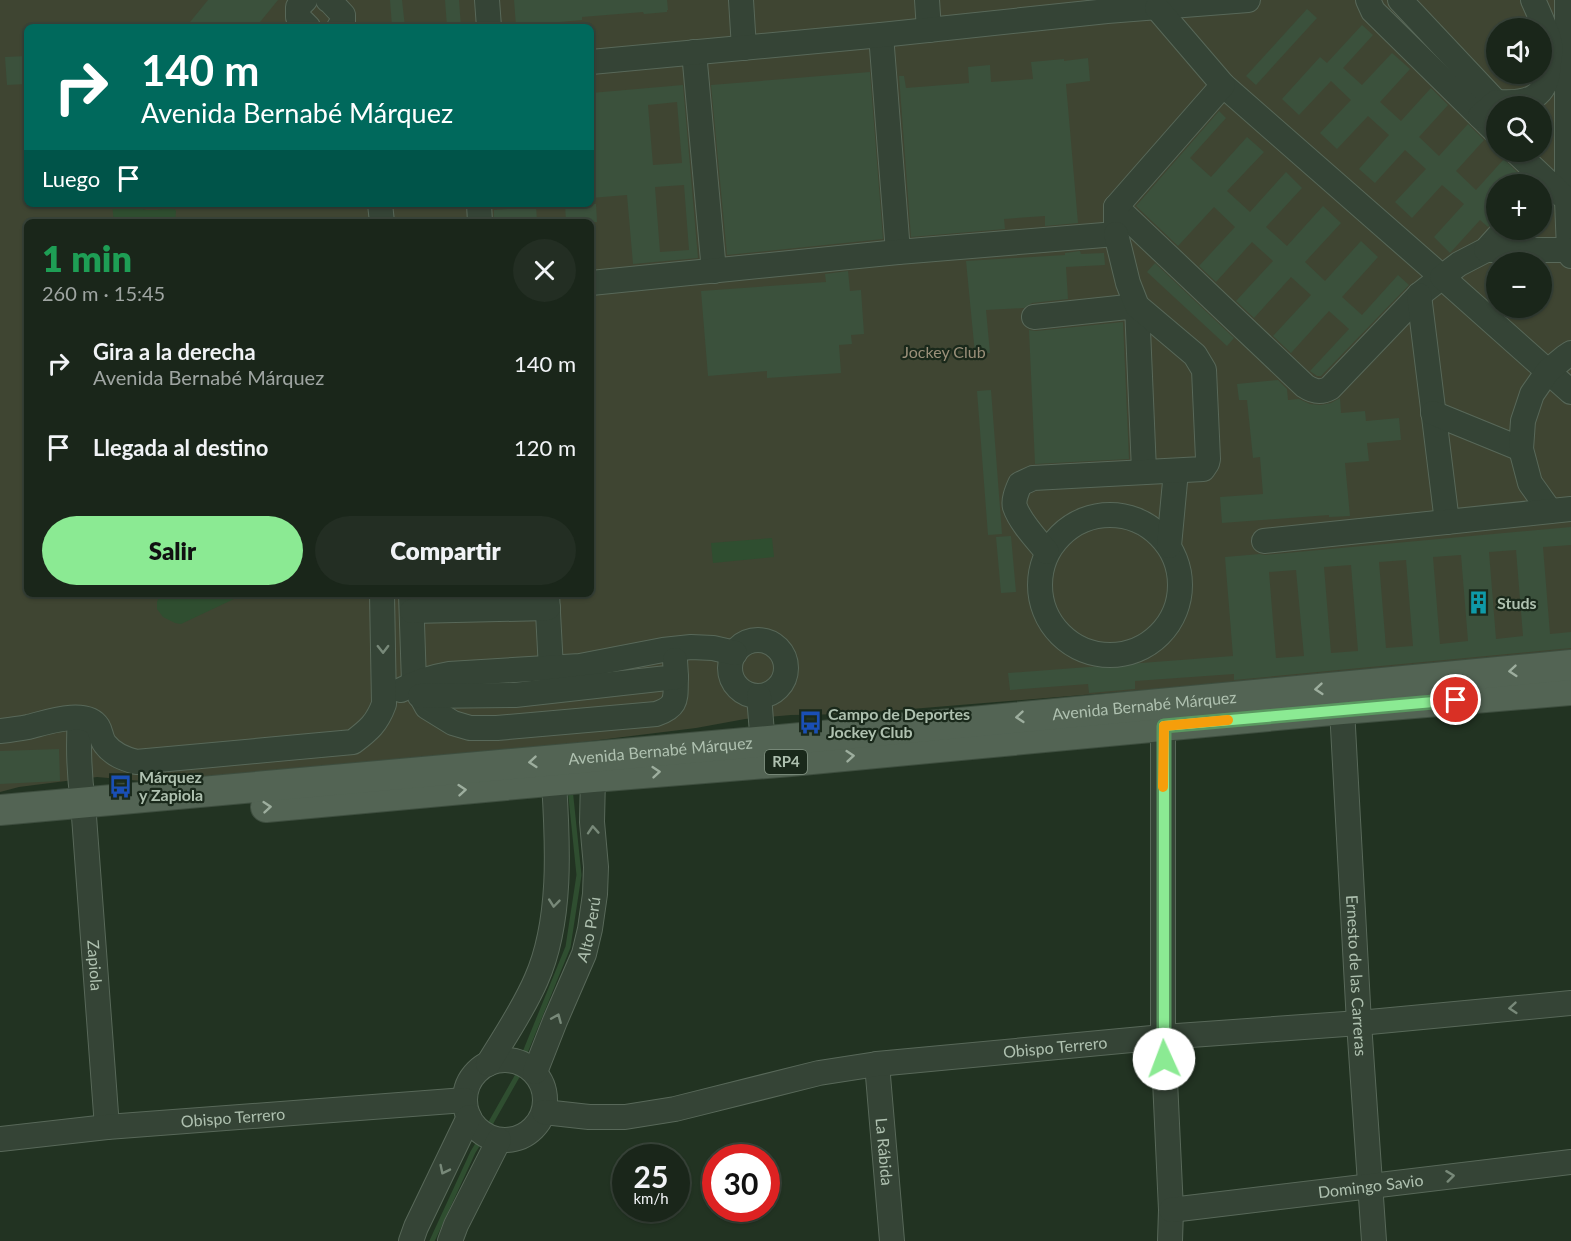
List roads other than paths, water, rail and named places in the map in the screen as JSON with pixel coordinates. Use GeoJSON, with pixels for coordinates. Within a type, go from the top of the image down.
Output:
{"type":"FeatureCollection","features":[{"type":"Feature","properties":{"kind":"main road","name":"Avenida Bernabé Márquez"},"geometry":{"type":"LineString","coordinates":[[0,831],[83,813],[764,752],[1571,665]]}},
{"type":"Feature","properties":{"kind":"main road","name":"Avenida Bernabé Márquez"},"geometry":{"type":"LineString","coordinates":[[0,810],[83,813],[554,782],[764,752],[1164,726],[1571,690]]}},
{"type":"Feature","properties":{"kind":"street"},"geometry":{"type":"LineString","coordinates":[[305,0],[298,7],[298,17],[305,24]]}},
{"type":"Feature","properties":{"kind":"street"},"geometry":{"type":"LineString","coordinates":[[328,0],[343,15],[343,24]]}},
{"type":"Feature","properties":{"kind":"street"},"geometry":{"type":"LineString","coordinates":[[487,0],[489,24]]}},
{"type":"Feature","properties":{"kind":"street"},"geometry":{"type":"LineString","coordinates":[[741,0],[744,48]]}},
{"type":"Feature","properties":{"kind":"street"},"geometry":{"type":"LineString","coordinates":[[927,0],[929,30]]}},
{"type":"Feature","properties":{"kind":"street"},"geometry":{"type":"LineString","coordinates":[[594,62],[1107,11],[1248,0]]}},
{"type":"Feature","properties":{"kind":"street"},"geometry":{"type":"LineString","coordinates":[[1368,0],[1373,11],[1486,107]]}},
{"type":"Feature","properties":{"kind":"street"},"geometry":{"type":"LineString","coordinates":[[1400,0],[1486,107]]}},
{"type":"Feature","properties":{"kind":"street"},"geometry":{"type":"LineString","coordinates":[[1533,0],[1540,18]]}},
{"type":"Feature","properties":{"kind":"street"},"geometry":{"type":"LineString","coordinates":[[1486,250],[1570,253],[1567,200],[1569,82],[1567,1]]}},
{"type":"Feature","properties":{"kind":"street"},"geometry":{"type":"LineString","coordinates":[[1157,8],[1224,85],[1571,392]]}},
{"type":"Feature","properties":{"kind":"street"},"geometry":{"type":"LineString","coordinates":[[881,35],[898,252]]}},
{"type":"Feature","properties":{"kind":"street"},"geometry":{"type":"LineString","coordinates":[[1552,48],[1569,82]]}},
{"type":"Feature","properties":{"kind":"street"},"geometry":{"type":"LineString","coordinates":[[694,52],[714,271]]}},
{"type":"Feature","properties":{"kind":"street"},"geometry":{"type":"LineString","coordinates":[[1534,96],[1542,90],[1545,84]]}},
{"type":"Feature","properties":{"kind":"street"},"geometry":{"type":"LineString","coordinates":[[1144,471],[1137,306],[1128,283],[1116,234],[1116,207],[1224,85]]}},
{"type":"Feature","properties":{"kind":"street"},"geometry":{"type":"LineString","coordinates":[[1525,162],[1535,174]]}},
{"type":"Feature","properties":{"kind":"street"},"geometry":{"type":"LineString","coordinates":[[1552,190],[1567,200]]}},
{"type":"Feature","properties":{"kind":"street"},"geometry":{"type":"LineString","coordinates":[[1116,207],[1311,390],[1324,391],[1330,388],[1419,295],[1459,264],[1486,250],[1495,240]]}},
{"type":"Feature","properties":{"kind":"street"},"geometry":{"type":"LineString","coordinates":[[594,283],[898,252],[1116,234]]}},
{"type":"Feature","properties":{"kind":"street"},"geometry":{"type":"LineString","coordinates":[[1419,295],[1447,522]]}},
{"type":"Feature","properties":{"kind":"street"},"geometry":{"type":"LineString","coordinates":[[1034,317],[1137,306],[1195,355],[1204,370],[1208,459],[1203,469],[1033,478],[1020,484],[1014,506],[1020,518],[1047,552]]}},
{"type":"Feature","properties":{"kind":"street"},"geometry":{"type":"LineString","coordinates":[[1560,510],[1530,483],[1521,449],[1523,421],[1532,394],[1548,371],[1571,353]]}},
{"type":"Feature","properties":{"kind":"street"},"geometry":{"type":"LineString","coordinates":[[1433,413],[1521,449]]}},
{"type":"Feature","properties":{"kind":"street"},"geometry":{"type":"LineString","coordinates":[[1169,546],[1176,471]]}},
{"type":"Feature","properties":{"kind":"street"},"geometry":{"type":"LineString","coordinates":[[1264,541],[1560,510]]}},
{"type":"Feature","properties":{"kind":"street"},"geometry":{"type":"LineString","coordinates":[[1106,514],[1131,517],[1153,528],[1169,546],[1179,569],[1180,594],[1173,617],[1158,637],[1138,650],[1114,656],[1089,652],[1067,641],[1050,623],[1041,600],[1039,576],[1047,552],[1061,533],[1082,519],[1106,514]]}},
{"type":"Feature","properties":{"kind":"street"},"geometry":{"type":"LineString","coordinates":[[0,731],[20,729],[69,717],[80,718],[97,725],[105,744],[119,757],[136,762],[353,742],[370,730],[380,716],[384,704],[382,597]]}},
{"type":"Feature","properties":{"kind":"street"},"geometry":{"type":"LineString","coordinates":[[551,669],[547,601],[412,602],[417,690],[427,707],[453,723],[470,728],[496,728],[656,714],[671,707],[675,698],[675,649]]}},
{"type":"Feature","properties":{"kind":"street"},"geometry":{"type":"LineString","coordinates":[[758,640],[775,645],[785,660],[786,669],[781,685],[775,691],[759,696],[750,695],[737,686],[730,670],[731,661],[741,646],[758,640]]}},
{"type":"Feature","properties":{"kind":"street"},"geometry":{"type":"LineString","coordinates":[[417,690],[430,678],[449,674],[551,669],[691,647],[713,648],[735,653]]}},
{"type":"Feature","properties":{"kind":"street"},"geometry":{"type":"LineString","coordinates":[[384,704],[400,691],[515,695],[676,677]]}},
{"type":"Feature","properties":{"kind":"street"},"geometry":{"type":"LineString","coordinates":[[759,696],[764,752]]}},
{"type":"Feature","properties":{"kind":"street","name":"Ernesto de las Carreras"},"geometry":{"type":"LineString","coordinates":[[1342,709],[1359,1023],[1374,1241]]}},
{"type":"Feature","properties":{"kind":"street","name":"Zapiola"},"geometry":{"type":"LineString","coordinates":[[80,718],[78,764],[107,1127]]}},
{"type":"Feature","properties":{"kind":"street"},"geometry":{"type":"LineString","coordinates":[[1164,726],[1163,1037],[1171,1210],[1170,1241]]}},
{"type":"Feature","properties":{"kind":"street","name":"Alto Perú"},"geometry":{"type":"LineString","coordinates":[[535,1072],[584,954],[590,929],[596,867],[592,822],[593,777]]}},
{"type":"Feature","properties":{"kind":"street","name":"Alto Perú"},"geometry":{"type":"LineString","coordinates":[[488,1064],[521,1010],[537,978],[552,931],[557,829],[554,782]]}},
{"type":"Feature","properties":{"kind":"street","name":"Obispo Terrero"},"geometry":{"type":"LineString","coordinates":[[544,1112],[589,1117],[626,1117],[675,1109],[819,1073],[878,1064],[1163,1037],[1359,1023],[1571,1003]]}},
{"type":"Feature","properties":{"kind":"street"},"geometry":{"type":"LineString","coordinates":[[500,1060],[513,1060],[535,1072],[545,1091],[546,1102],[539,1123],[531,1131],[522,1137],[499,1140],[487,1136],[477,1128],[467,1109],[466,1089],[478,1070],[500,1060]]}},
{"type":"Feature","properties":{"kind":"street","name":"La Rábida"},"geometry":{"type":"LineString","coordinates":[[878,1064],[891,1241]]}},
{"type":"Feature","properties":{"kind":"street"},"geometry":{"type":"LineString","coordinates":[[411,1241],[467,1109]]}},
{"type":"Feature","properties":{"kind":"street","name":"Obispo Terrero"},"geometry":{"type":"LineString","coordinates":[[0,1139],[107,1127],[467,1109]]}},
{"type":"Feature","properties":{"kind":"street"},"geometry":{"type":"LineString","coordinates":[[450,1241],[499,1140]]}},
{"type":"Feature","properties":{"kind":"street","name":"Domingo Savio"},"geometry":{"type":"LineString","coordinates":[[1171,1210],[1571,1162]]}},
{"type":"Feature","properties":{"kind":"waterway"},"geometry":{"type":"LineString","coordinates":[[524,1055],[568,947],[579,875],[570,788]]}},
{"type":"Feature","properties":{"kind":"waterway"},"geometry":{"type":"LineString","coordinates":[[489,1126],[519,1073]]}},
{"type":"Feature","properties":{"kind":"waterway"},"geometry":{"type":"LineString","coordinates":[[432,1241],[481,1139]]}},
{"type":"Feature","properties":{"kind":"place","name":"Studs"},"geometry":{"type":"Point","coordinates":[1479,603]}},
{"type":"Feature","properties":{"kind":"place","name":"Campo de Deportes Jockey Club"},"geometry":{"type":"Point","coordinates":[810,723]}},
{"type":"Feature","properties":{"kind":"place","name":"Márquez y Zapiola"},"geometry":{"type":"Point","coordinates":[121,786]}},
{"type":"Feature","properties":{"kind":"park label","name":"Jockey Club"},"geometry":{"type":"Point","coordinates":[944,352]}}]}
